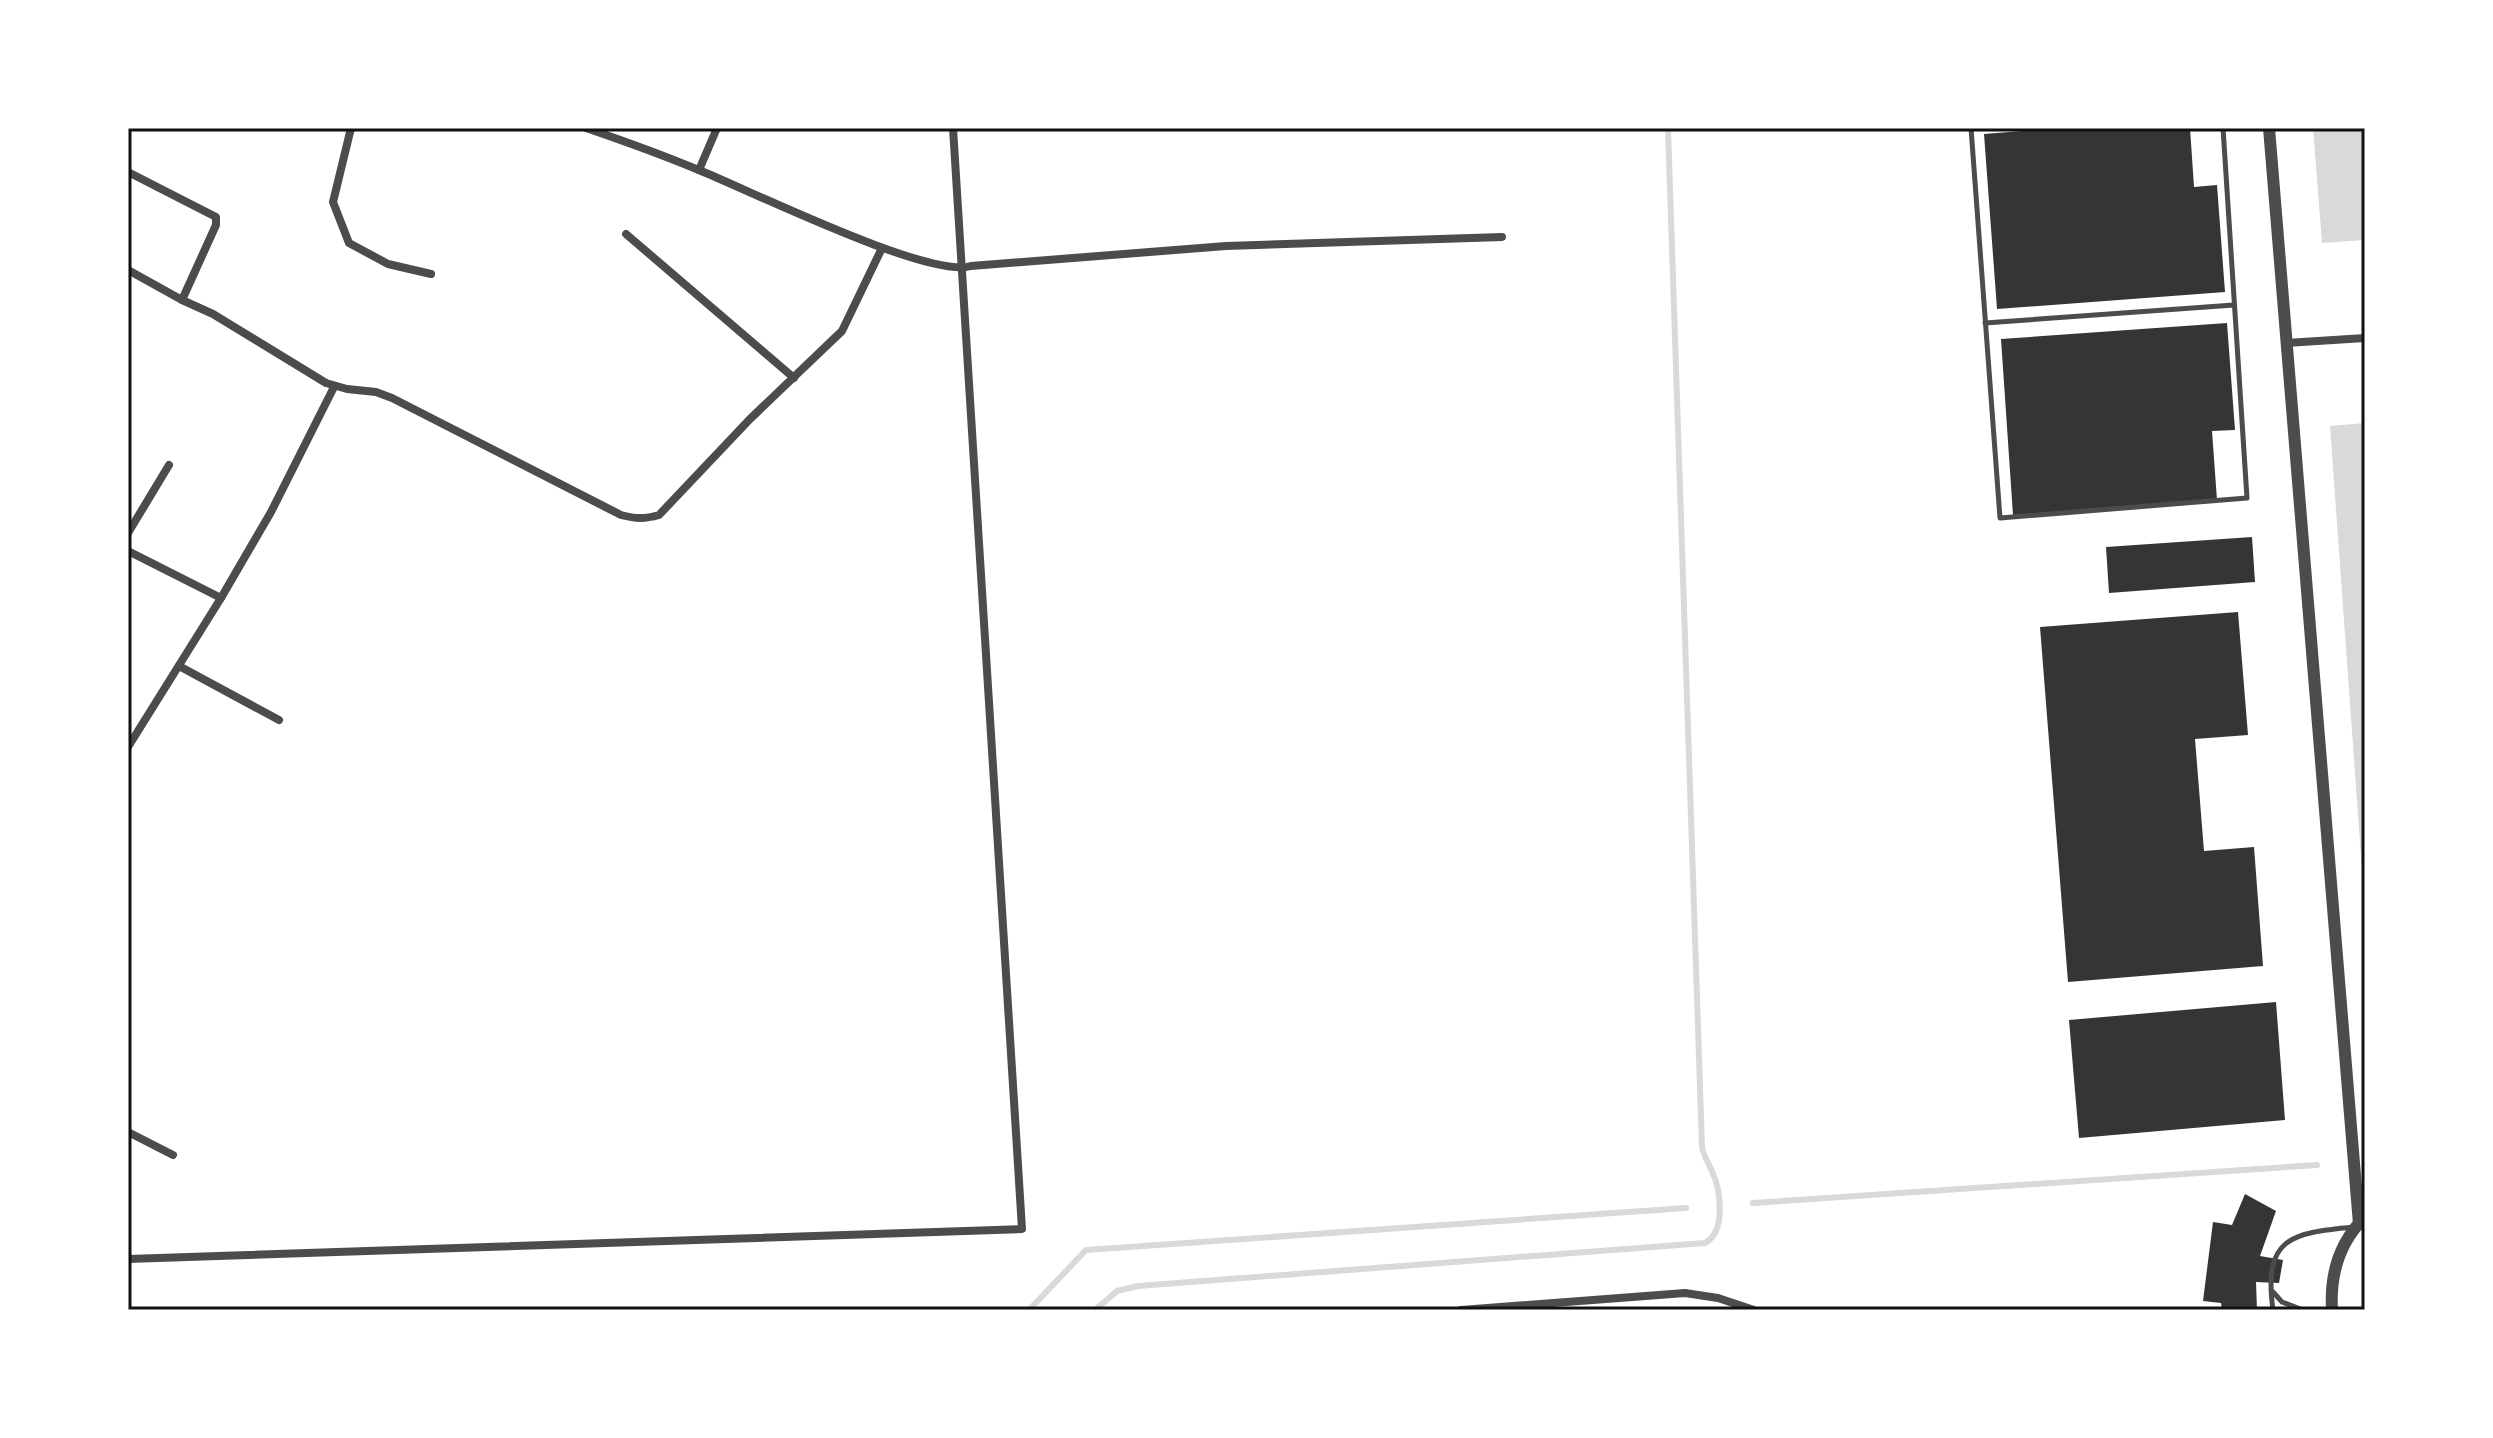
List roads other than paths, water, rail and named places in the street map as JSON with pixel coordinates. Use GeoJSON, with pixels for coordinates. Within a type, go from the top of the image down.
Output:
{"type":"FeatureCollection","features":[{"type":"Feature","properties":{"kind":"street"},"geometry":{"type":"LineString","coordinates":[[351,128],[333,202],[349,243],[388,264],[431,274]]}},
{"type":"Feature","properties":{"kind":"street"},"geometry":{"type":"LineString","coordinates":[[586,128],[699,170],[882,248],[961,269],[1226,246],[1502,237]]}},
{"type":"Feature","properties":{"kind":"street"},"geometry":{"type":"LineString","coordinates":[[699,170],[717,128]]}},
{"type":"Feature","properties":{"kind":"street"},"geometry":{"type":"LineString","coordinates":[[128,1259],[1022,1229],[953,128]]}},
{"type":"Feature","properties":{"kind":"street"},"geometry":{"type":"LineString","coordinates":[[2269,128],[2360,1223],[2336,1265],[2332,1281],[2332,1310]]}},
{"type":"Feature","properties":{"kind":"street"},"geometry":{"type":"LineString","coordinates":[[128,172],[216,217],[216,225],[182,300]]}},
{"type":"Feature","properties":{"kind":"street"},"geometry":{"type":"LineString","coordinates":[[626,234],[794,378]]}},
{"type":"Feature","properties":{"kind":"street"},"geometry":{"type":"LineString","coordinates":[[128,270],[213,314],[334,387],[376,392],[392,398],[613,511],[647,520],[659,515],[750,419],[842,331],[882,248]]}},
{"type":"Feature","properties":{"kind":"street"},"geometry":{"type":"LineString","coordinates":[[2285,343],[2365,338]]}},
{"type":"Feature","properties":{"kind":"street"},"geometry":{"type":"LineString","coordinates":[[128,747],[271,512],[334,387]]}},
{"type":"Feature","properties":{"kind":"street"},"geometry":{"type":"LineString","coordinates":[[128,533],[169,465]]}},
{"type":"Feature","properties":{"kind":"street"},"geometry":{"type":"LineString","coordinates":[[128,551],[221,598]]}},
{"type":"Feature","properties":{"kind":"street"},"geometry":{"type":"LineString","coordinates":[[179,666],[279,720]]}},
{"type":"Feature","properties":{"kind":"street"},"geometry":{"type":"LineString","coordinates":[[128,1132],[173,1155]]}},
{"type":"Feature","properties":{"kind":"street"},"geometry":{"type":"LineString","coordinates":[[1461,1310],[1685,1293],[1718,1298],[1754,1310]]}},
{"type":"Feature","properties":{"kind":"lane"},"geometry":{"type":"LineString","coordinates":[[1971,128],[2000,518],[2247,498],[2223,128]]}},
{"type":"Feature","properties":{"kind":"lane"},"geometry":{"type":"LineString","coordinates":[[1985,323],[2234,305]]}},
{"type":"Feature","properties":{"kind":"lane"},"geometry":{"type":"LineString","coordinates":[[2273,1310],[2271,1288],[2274,1259],[2284,1244],[2315,1231],[2360,1223]]}},
{"type":"Feature","properties":{"kind":"lane"},"geometry":{"type":"LineString","coordinates":[[2271,1288],[2282,1302],[2303,1310]]}},
{"type":"Feature","properties":{"kind":"waterway"},"geometry":{"type":"LineString","coordinates":[[1095,1310],[1117,1291],[1138,1286],[1705,1243],[1716,1230],[1720,1210],[1718,1189],[1702,1147],[1668,128]]}},
{"type":"Feature","properties":{"kind":"waterway"},"geometry":{"type":"LineString","coordinates":[[1753,1203],[2317,1165]]}},
{"type":"Feature","properties":{"kind":"waterway"},"geometry":{"type":"LineString","coordinates":[[1029,1310],[1086,1250],[1686,1208]]}}]}
